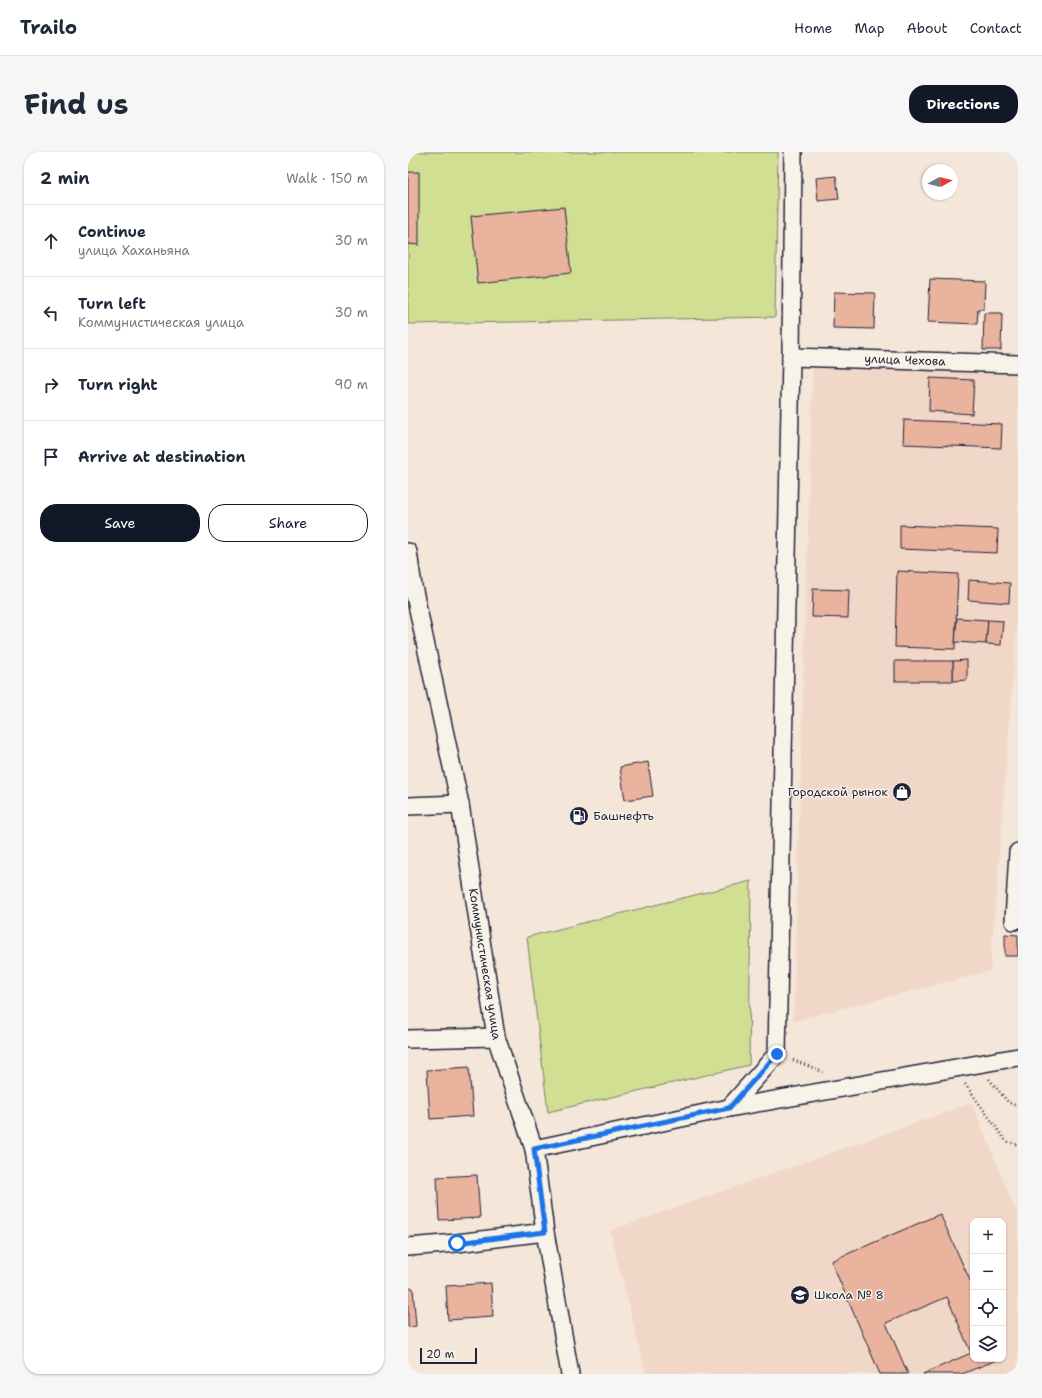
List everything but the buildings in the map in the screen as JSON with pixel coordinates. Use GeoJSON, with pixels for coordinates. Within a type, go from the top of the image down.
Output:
{"type":"FeatureCollection","features":[{"type":"Feature","properties":{"kind":"street"},"geometry":{"type":"LineString","coordinates":[[729,1108],[777,1054],[791,357],[793,152]]}},
{"type":"Feature","properties":{"kind":"street","name":"улица Чехова"},"geometry":{"type":"LineString","coordinates":[[791,357],[1018,364]]}},
{"type":"Feature","properties":{"kind":"street","name":"Коммунистическая улица"},"geometry":{"type":"LineString","coordinates":[[408,552],[411,587],[460,804],[496,1037],[534,1149],[545,1232],[570,1374]]}},
{"type":"Feature","properties":{"kind":"street"},"geometry":{"type":"LineString","coordinates":[[408,806],[460,804]]}},
{"type":"Feature","properties":{"kind":"street"},"geometry":{"type":"LineString","coordinates":[[1014,920],[1018,852]]}},
{"type":"Feature","properties":{"kind":"street"},"geometry":{"type":"LineString","coordinates":[[408,1039],[496,1037]]}},
{"type":"Feature","properties":{"kind":"street"},"geometry":{"type":"LineString","coordinates":[[534,1149],[729,1108],[1018,1057]]}},
{"type":"Feature","properties":{"kind":"street"},"geometry":{"type":"LineString","coordinates":[[408,1247],[457,1243],[545,1232]]}},
{"type":"Feature","properties":{"kind":"path"},"geometry":{"type":"LineString","coordinates":[[777,1054],[828,1074]]}},
{"type":"Feature","properties":{"kind":"path"},"geometry":{"type":"LineString","coordinates":[[978,1065],[1009,1103],[1018,1106]]}},
{"type":"Feature","properties":{"kind":"path"},"geometry":{"type":"LineString","coordinates":[[954,1069],[1006,1141],[1018,1146]]}},
{"type":"Feature","properties":{"kind":"shaded area","name":"Городской рынок"},"geometry":{"type":"Polygon","coordinates":[[[813,365],[1018,374],[1018,614],[990,971],[793,1021],[813,365]]]}},
{"type":"Feature","properties":{"kind":"shaded area","name":"Школа № 8"},"geometry":{"type":"Polygon","coordinates":[[[972,1103],[1018,1216],[1018,1374],[646,1374],[610,1231],[972,1103]]]}},
{"type":"Feature","properties":{"kind":"green space"},"geometry":{"type":"Polygon","coordinates":[[[408,152],[778,152],[775,317],[408,324],[408,152]]]}},
{"type":"Feature","properties":{"kind":"green space"},"geometry":{"type":"Polygon","coordinates":[[[751,881],[749,1065],[548,1112],[527,937],[751,881]]]}},
{"type":"Feature","properties":{"kind":"place","name":"Городской рынок"},"geometry":{"type":"Point","coordinates":[902,792]}},
{"type":"Feature","properties":{"kind":"place","name":"Башнефть"},"geometry":{"type":"Point","coordinates":[579,816]}},
{"type":"Feature","properties":{"kind":"place","name":"Школа № 8"},"geometry":{"type":"Point","coordinates":[800,1295]}},
{"type":"Feature","properties":{"kind":"route"},"geometry":{"type":"LineString","coordinates":[[457,1243],[545,1232],[534,1149],[729,1108],[777,1054]]}}]}
